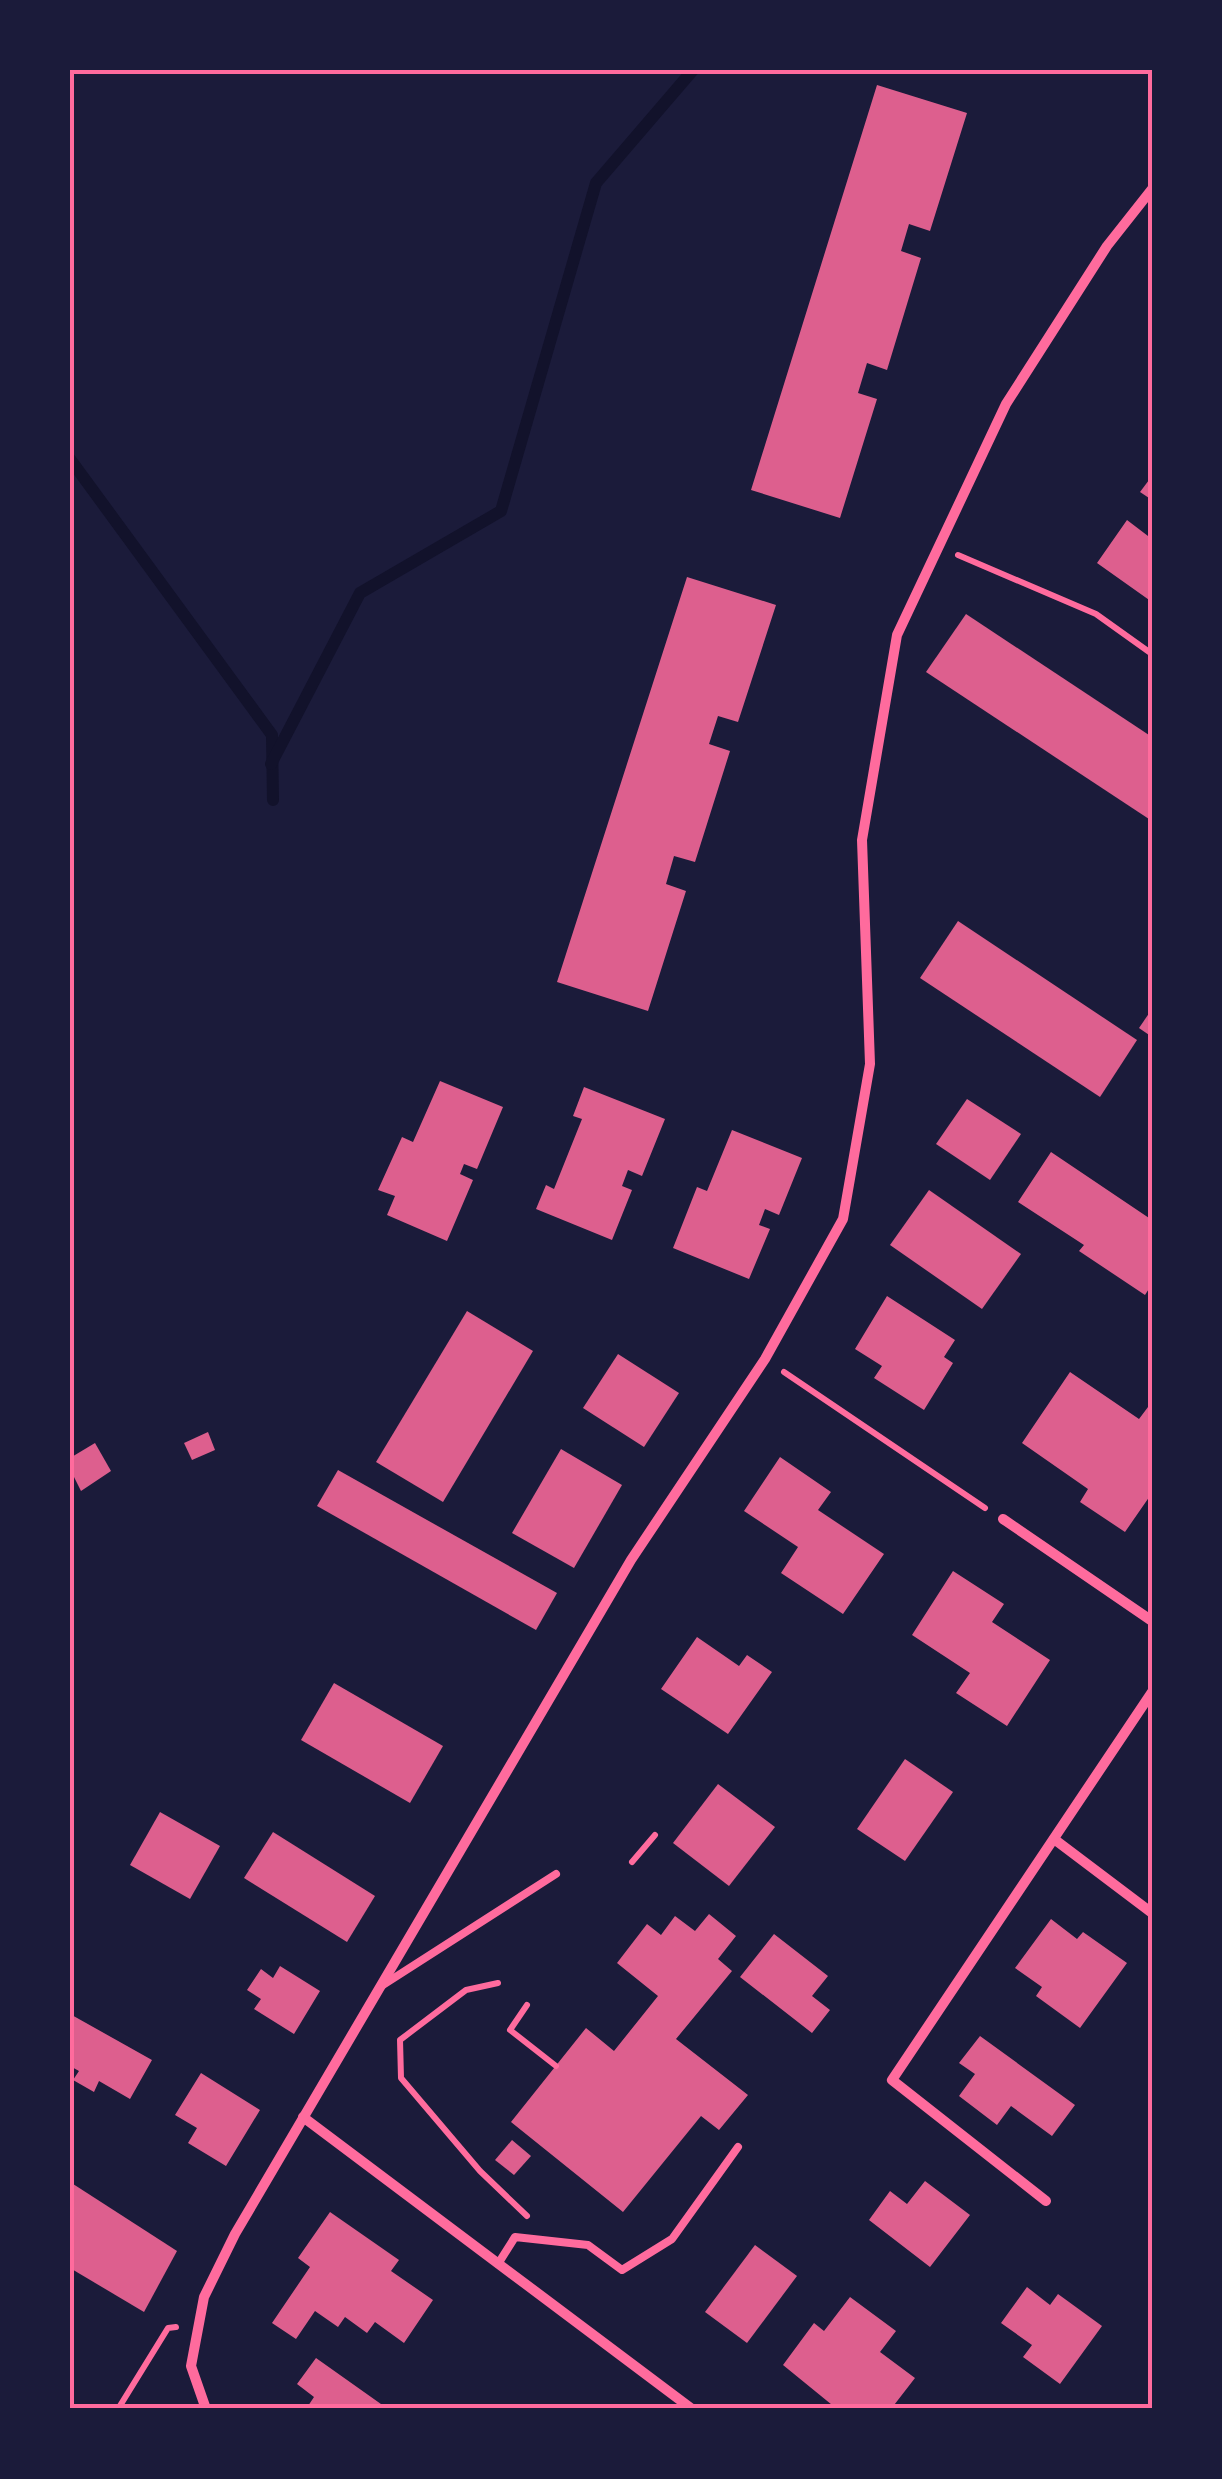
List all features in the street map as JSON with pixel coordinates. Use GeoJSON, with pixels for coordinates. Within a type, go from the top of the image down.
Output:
{"type":"FeatureCollection","features":[{"type":"Feature","properties":{"kind":"street"},"geometry":{"type":"LineString","coordinates":[[206,2409],[191,2366],[204,2297],[235,2234],[631,1560],[765,1359],[843,1219],[870,1064],[862,840],[896,634],[1006,404],[1107,246],[1152,189]]}},
{"type":"Feature","properties":{"kind":"street"},"geometry":{"type":"LineString","coordinates":[[1003,1520],[1152,1621]]}},
{"type":"Feature","properties":{"kind":"street"},"geometry":{"type":"LineString","coordinates":[[1046,2201],[892,2080],[1152,1692]]}},
{"type":"Feature","properties":{"kind":"street"},"geometry":{"type":"LineString","coordinates":[[1054,1839],[1152,1913]]}},
{"type":"Feature","properties":{"kind":"street"},"geometry":{"type":"LineString","coordinates":[[303,2117],[692,2409]]}},
{"type":"Feature","properties":{"kind":"lane"},"geometry":{"type":"LineString","coordinates":[[380,1986],[556,1874]]}},
{"type":"Feature","properties":{"kind":"lane"},"geometry":{"type":"LineString","coordinates":[[498,2264],[514,2237],[588,2245],[622,2270],[672,2238],[738,2146]]}},
{"type":"Feature","properties":{"kind":"path"},"geometry":{"type":"LineString","coordinates":[[938,547],[1096,614],[1152,654]]}},
{"type":"Feature","properties":{"kind":"path"},"geometry":{"type":"LineString","coordinates":[[765,1359],[1003,1520]]}},
{"type":"Feature","properties":{"kind":"path"},"geometry":{"type":"LineString","coordinates":[[632,1862],[655,1834]]}},
{"type":"Feature","properties":{"kind":"path"},"geometry":{"type":"LineString","coordinates":[[498,1983],[466,1990],[400,2040],[401,2078],[480,2171],[528,2217]]}},
{"type":"Feature","properties":{"kind":"path"},"geometry":{"type":"LineString","coordinates":[[527,2005],[510,2030],[556,2066]]}},
{"type":"Feature","properties":{"kind":"path"},"geometry":{"type":"LineString","coordinates":[[118,2409],[168,2328],[199,2326]]}},
{"type":"Feature","properties":{"kind":"building"},"geometry":{"type":"Polygon","coordinates":[[[877,85],[967,113],[930,231],[909,224],[901,251],[921,258],[887,370],[867,363],[858,393],[877,399],[840,518],[751,490],[877,85]]]}},
{"type":"Feature","properties":{"kind":"building"},"geometry":{"type":"Polygon","coordinates":[[[1152,476],[1152,500],[1140,492],[1152,476]]]}},
{"type":"Feature","properties":{"kind":"building"},"geometry":{"type":"Polygon","coordinates":[[[1127,520],[1148,536],[1152,530],[1152,602],[1097,563],[1127,520]]]}},
{"type":"Feature","properties":{"kind":"building"},"geometry":{"type":"Polygon","coordinates":[[[687,577],[776,605],[738,722],[718,716],[709,744],[730,751],[695,862],[674,856],[666,884],[686,891],[648,1011],[557,982],[687,577]]]}},
{"type":"Feature","properties":{"kind":"building"},"geometry":{"type":"Polygon","coordinates":[[[966,614],[1152,737],[1152,821],[926,672],[966,614]]]}},
{"type":"Feature","properties":{"kind":"building"},"geometry":{"type":"Polygon","coordinates":[[[958,921],[1137,1040],[1100,1097],[920,978],[958,921]]]}},
{"type":"Feature","properties":{"kind":"building"},"geometry":{"type":"Polygon","coordinates":[[[1152,1009],[1152,1037],[1139,1028],[1152,1009]]]}},
{"type":"Feature","properties":{"kind":"building"},"geometry":{"type":"Polygon","coordinates":[[[440,1081],[503,1107],[477,1169],[464,1164],[460,1174],[473,1180],[447,1241],[387,1215],[395,1196],[378,1190],[402,1137],[413,1142],[440,1081]]]}},
{"type":"Feature","properties":{"kind":"building"},"geometry":{"type":"Polygon","coordinates":[[[584,1087],[665,1119],[642,1176],[628,1170],[622,1186],[632,1190],[612,1240],[536,1209],[546,1185],[554,1189],[582,1119],[573,1116],[584,1087]]]}},
{"type":"Feature","properties":{"kind":"building"},"geometry":{"type":"Polygon","coordinates":[[[967,1099],[1021,1134],[990,1180],[936,1144],[967,1099]]]}},
{"type":"Feature","properties":{"kind":"building"},"geometry":{"type":"Polygon","coordinates":[[[732,1130],[802,1158],[779,1215],[765,1209],[759,1225],[770,1229],[749,1279],[673,1248],[697,1187],[707,1191],[732,1130]]]}},
{"type":"Feature","properties":{"kind":"building"},"geometry":{"type":"Polygon","coordinates":[[[1051,1152],[1152,1220],[1152,1284],[1145,1295],[1079,1251],[1084,1245],[1018,1202],[1051,1152]]]}},
{"type":"Feature","properties":{"kind":"building"},"geometry":{"type":"Polygon","coordinates":[[[929,1190],[1021,1254],[982,1309],[890,1245],[929,1190]]]}},
{"type":"Feature","properties":{"kind":"building"},"geometry":{"type":"Polygon","coordinates":[[[887,1296],[955,1340],[944,1357],[953,1363],[924,1410],[874,1378],[882,1366],[855,1349],[887,1296]]]}},
{"type":"Feature","properties":{"kind":"building"},"geometry":{"type":"Polygon","coordinates":[[[467,1311],[533,1351],[443,1502],[376,1462],[467,1311]]]}},
{"type":"Feature","properties":{"kind":"building"},"geometry":{"type":"Polygon","coordinates":[[[618,1354],[679,1393],[644,1447],[583,1408],[618,1354]]]}},
{"type":"Feature","properties":{"kind":"building"},"geometry":{"type":"Polygon","coordinates":[[[1070,1372],[1139,1419],[1148,1407],[1152,1410],[1152,1493],[1125,1532],[1080,1502],[1088,1489],[1022,1443],[1070,1372]]]}},
{"type":"Feature","properties":{"kind":"building"},"geometry":{"type":"Polygon","coordinates":[[[208,1432],[215,1450],[192,1460],[184,1443],[208,1432]]]}},
{"type":"Feature","properties":{"kind":"building"},"geometry":{"type":"Polygon","coordinates":[[[95,1443],[111,1471],[81,1491],[70,1469],[70,1458],[95,1443]]]}},
{"type":"Feature","properties":{"kind":"building"},"geometry":{"type":"Polygon","coordinates":[[[561,1449],[622,1485],[574,1568],[512,1533],[561,1449]]]}},
{"type":"Feature","properties":{"kind":"building"},"geometry":{"type":"Polygon","coordinates":[[[780,1457],[831,1492],[818,1510],[884,1554],[843,1614],[781,1573],[798,1547],[744,1511],[780,1457]]]}},
{"type":"Feature","properties":{"kind":"building"},"geometry":{"type":"Polygon","coordinates":[[[338,1470],[557,1593],[536,1630],[317,1506],[338,1470]]]}},
{"type":"Feature","properties":{"kind":"building"},"geometry":{"type":"Polygon","coordinates":[[[953,1571],[1004,1604],[992,1622],[1050,1660],[1007,1726],[956,1693],[970,1673],[912,1635],[953,1571]]]}},
{"type":"Feature","properties":{"kind":"building"},"geometry":{"type":"Polygon","coordinates":[[[697,1637],[739,1666],[747,1655],[772,1672],[728,1734],[661,1689],[697,1637]]]}},
{"type":"Feature","properties":{"kind":"building"},"geometry":{"type":"Polygon","coordinates":[[[334,1683],[443,1746],[410,1803],[301,1740],[334,1683]]]}},
{"type":"Feature","properties":{"kind":"building"},"geometry":{"type":"Polygon","coordinates":[[[905,1759],[953,1792],[905,1861],[857,1829],[905,1759]]]}},
{"type":"Feature","properties":{"kind":"building"},"geometry":{"type":"Polygon","coordinates":[[[718,1784],[775,1827],[729,1886],[673,1843],[718,1784]]]}},
{"type":"Feature","properties":{"kind":"building"},"geometry":{"type":"Polygon","coordinates":[[[160,1812],[220,1846],[190,1899],[130,1865],[160,1812]]]}},
{"type":"Feature","properties":{"kind":"building"},"geometry":{"type":"Polygon","coordinates":[[[273,1832],[375,1896],[347,1942],[244,1878],[273,1832]]]}},
{"type":"Feature","properties":{"kind":"building"},"geometry":{"type":"Polygon","coordinates":[[[709,1914],[736,1936],[718,1959],[732,1971],[676,2039],[748,2095],[719,2130],[701,2116],[623,2212],[511,2122],[586,2028],[614,2051],[658,1996],[617,1963],[647,1924],[661,1935],[675,1916],[695,1931],[709,1914]]]}},
{"type":"Feature","properties":{"kind":"building"},"geometry":{"type":"Polygon","coordinates":[[[1051,1919],[1077,1939],[1083,1932],[1127,1963],[1080,2028],[1036,1996],[1042,1987],[1015,1968],[1051,1919]]]}},
{"type":"Feature","properties":{"kind":"building"},"geometry":{"type":"Polygon","coordinates":[[[774,1934],[828,1976],[812,1996],[830,2010],[812,2033],[740,1977],[774,1934]]]}},
{"type":"Feature","properties":{"kind":"building"},"geometry":{"type":"Polygon","coordinates":[[[280,1966],[320,1991],[294,2034],[254,2009],[261,1999],[247,1990],[261,1969],[273,1978],[280,1966]]]}},
{"type":"Feature","properties":{"kind":"building"},"geometry":{"type":"Polygon","coordinates":[[[70,2014],[152,2060],[130,2099],[99,2081],[94,2092],[73,2080],[79,2071],[70,2066],[70,2014]]]}},
{"type":"Feature","properties":{"kind":"building"},"geometry":{"type":"Polygon","coordinates":[[[980,2036],[1075,2105],[1052,2136],[1011,2106],[997,2125],[959,2096],[975,2074],[959,2063],[980,2036]]]}},
{"type":"Feature","properties":{"kind":"building"},"geometry":{"type":"Polygon","coordinates":[[[201,2073],[260,2110],[226,2166],[188,2143],[197,2128],[175,2115],[201,2073]]]}},
{"type":"Feature","properties":{"kind":"building"},"geometry":{"type":"Polygon","coordinates":[[[512,2140],[531,2156],[514,2175],[495,2160],[512,2140]]]}},
{"type":"Feature","properties":{"kind":"building"},"geometry":{"type":"Polygon","coordinates":[[[925,2181],[970,2215],[930,2267],[869,2220],[890,2191],[907,2204],[925,2181]]]}},
{"type":"Feature","properties":{"kind":"building"},"geometry":{"type":"Polygon","coordinates":[[[70,2182],[177,2251],[144,2312],[70,2268],[70,2182]]]}},
{"type":"Feature","properties":{"kind":"building"},"geometry":{"type":"Polygon","coordinates":[[[330,2212],[399,2260],[391,2271],[433,2300],[404,2343],[375,2322],[367,2333],[345,2317],[338,2327],[315,2311],[296,2339],[272,2323],[310,2267],[298,2258],[330,2212]]]}},
{"type":"Feature","properties":{"kind":"building"},"geometry":{"type":"Polygon","coordinates":[[[755,2245],[797,2276],[747,2343],[705,2312],[755,2245]]]}},
{"type":"Feature","properties":{"kind":"building"},"geometry":{"type":"Polygon","coordinates":[[[1027,2287],[1050,2305],[1058,2294],[1102,2326],[1060,2384],[1023,2357],[1032,2345],[1001,2323],[1027,2287]]]}},
{"type":"Feature","properties":{"kind":"building"},"geometry":{"type":"Polygon","coordinates":[[[850,2297],[896,2331],[880,2352],[915,2378],[891,2409],[837,2409],[783,2365],[814,2323],[824,2331],[850,2297]]]}},
{"type":"Feature","properties":{"kind":"building"},"geometry":{"type":"Polygon","coordinates":[[[316,2358],[388,2409],[306,2409],[314,2397],[297,2384],[316,2358]]]}},
{"type":"Feature","properties":{"kind":"waterway"},"geometry":{"type":"LineString","coordinates":[[271,764],[360,593],[501,511],[596,183],[693,70]]}},
{"type":"Feature","properties":{"kind":"waterway"},"geometry":{"type":"LineString","coordinates":[[70,459],[272,735],[273,800]]}}]}
